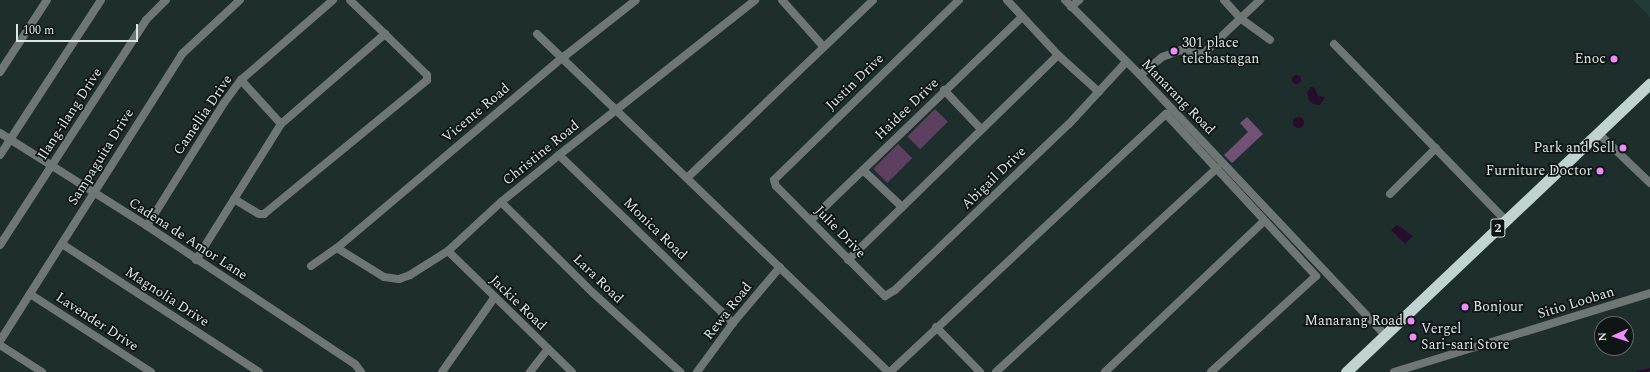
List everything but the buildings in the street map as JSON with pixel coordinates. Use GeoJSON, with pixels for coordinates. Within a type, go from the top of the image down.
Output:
{"type":"FeatureCollection","features":[{"type":"Feature","properties":{"kind":"highway","name":"2"},"geometry":{"type":"LineString","coordinates":[[1346,372],[1650,84]]}},
{"type":"Feature","properties":{"kind":"street"},"geometry":{"type":"LineString","coordinates":[[0,72],[47,0]]}},
{"type":"Feature","properties":{"kind":"street"},"geometry":{"type":"LineString","coordinates":[[0,155],[101,0]]}},
{"type":"Feature","properties":{"kind":"street","name":"Ilang-ilang Drive"},"geometry":{"type":"LineString","coordinates":[[0,245],[146,20],[166,0]]}},
{"type":"Feature","properties":{"kind":"street","name":"Sampaguita Drive"},"geometry":{"type":"LineString","coordinates":[[0,341],[182,54],[240,0]]}},
{"type":"Feature","properties":{"kind":"street","name":"Camellia Drive"},"geometry":{"type":"LineString","coordinates":[[147,226],[224,103],[241,80],[332,0]]}},
{"type":"Feature","properties":{"kind":"street"},"geometry":{"type":"LineString","coordinates":[[234,199],[259,214],[264,214],[427,80],[427,75],[350,0]]}},
{"type":"Feature","properties":{"kind":"street","name":"Vicente Road"},"geometry":{"type":"LineString","coordinates":[[311,266],[337,248],[561,58],[636,0]]}},
{"type":"Feature","properties":{"kind":"street","name":"Christine Road"},"geometry":{"type":"LineString","coordinates":[[337,248],[384,277],[392,279],[410,276],[448,251],[501,202],[755,0]]}},
{"type":"Feature","properties":{"kind":"street"},"geometry":{"type":"LineString","coordinates":[[782,0],[823,46]]}},
{"type":"Feature","properties":{"kind":"street"},"geometry":{"type":"LineString","coordinates":[[687,178],[823,46],[873,0]]}},
{"type":"Feature","properties":{"kind":"street","name":"Justin Drive"},"geometry":{"type":"LineString","coordinates":[[776,186],[774,180],[783,170],[959,0]]}},
{"type":"Feature","properties":{"kind":"street"},"geometry":{"type":"LineString","coordinates":[[1007,0],[1058,55],[1099,92]]}},
{"type":"Feature","properties":{"kind":"street","name":"Manarang Road"},"geometry":{"type":"LineString","coordinates":[[1065,0],[1140,76],[1385,335]]}},
{"type":"Feature","properties":{"kind":"street"},"geometry":{"type":"LineString","coordinates":[[1071,7],[1079,0]]}},
{"type":"Feature","properties":{"kind":"street"},"geometry":{"type":"LineString","coordinates":[[1224,0],[1240,18],[1270,40]]}},
{"type":"Feature","properties":{"kind":"street"},"geometry":{"type":"LineString","coordinates":[[1140,76],[1162,58],[1180,50],[1203,54],[1260,0]]}},
{"type":"Feature","properties":{"kind":"street","name":"Haidee Drive"},"geometry":{"type":"LineString","coordinates":[[811,220],[944,90],[1022,17]]}},
{"type":"Feature","properties":{"kind":"street"},"geometry":{"type":"LineString","coordinates":[[196,260],[281,124],[385,34]]}},
{"type":"Feature","properties":{"kind":"street"},"geometry":{"type":"LineString","coordinates":[[537,34],[889,372],[1166,114],[1316,276],[1211,372]]}},
{"type":"Feature","properties":{"kind":"street"},"geometry":{"type":"LineString","coordinates":[[1334,44],[1506,220]]}},
{"type":"Feature","properties":{"kind":"street"},"geometry":{"type":"LineString","coordinates":[[848,260],[1058,55]]}},
{"type":"Feature","properties":{"kind":"street","name":"Abigail Drive"},"geometry":{"type":"LineString","coordinates":[[885,296],[895,290],[1099,92],[1126,62]]}},
{"type":"Feature","properties":{"kind":"street"},"geometry":{"type":"LineString","coordinates":[[241,80],[281,124]]}},
{"type":"Feature","properties":{"kind":"street"},"geometry":{"type":"LineString","coordinates":[[944,90],[981,129]]}},
{"type":"Feature","properties":{"kind":"street","name":"Cadena de Amor Lane"},"geometry":{"type":"LineString","coordinates":[[0,133],[50,167],[147,226],[360,370]]}},
{"type":"Feature","properties":{"kind":"street"},"geometry":{"type":"LineString","coordinates":[[1598,133],[1650,183]]}},
{"type":"Feature","properties":{"kind":"street"},"geometry":{"type":"LineString","coordinates":[[1390,194],[1436,148]]}},
{"type":"Feature","properties":{"kind":"street","name":"Monica Road"},"geometry":{"type":"LineString","coordinates":[[559,155],[732,323]]}},
{"type":"Feature","properties":{"kind":"street"},"geometry":{"type":"LineString","coordinates":[[996,372],[1217,168]]}},
{"type":"Feature","properties":{"kind":"street"},"geometry":{"type":"LineString","coordinates":[[863,170],[902,207]]}},
{"type":"Feature","properties":{"kind":"street","name":"Julie Drive"},"geometry":{"type":"LineString","coordinates":[[776,186],[885,296]]}},
{"type":"Feature","properties":{"kind":"street","name":"Lara Road"},"geometry":{"type":"LineString","coordinates":[[501,202],[593,293],[680,372]]}},
{"type":"Feature","properties":{"kind":"street"},"geometry":{"type":"LineString","coordinates":[[1106,372],[1264,221]]}},
{"type":"Feature","properties":{"kind":"street","name":"Magnolia Drive"},"geometry":{"type":"LineString","coordinates":[[62,244],[259,372]]}},
{"type":"Feature","properties":{"kind":"street","name":"Jackie Road"},"geometry":{"type":"LineString","coordinates":[[448,251],[494,298],[572,372]]}},
{"type":"Feature","properties":{"kind":"street","name":"Rewa Road"},"geometry":{"type":"LineString","coordinates":[[697,372],[732,323],[780,267]]}},
{"type":"Feature","properties":{"kind":"street","name":"Sitio Looban"},"geometry":{"type":"LineString","coordinates":[[1394,372],[1650,293]]}},
{"type":"Feature","properties":{"kind":"street","name":"Lavender Drive"},"geometry":{"type":"LineString","coordinates":[[30,294],[151,372]]}},
{"type":"Feature","properties":{"kind":"street"},"geometry":{"type":"LineString","coordinates":[[442,372],[494,298]]}},
{"type":"Feature","properties":{"kind":"street"},"geometry":{"type":"LineString","coordinates":[[936,327],[980,372]]}},
{"type":"Feature","properties":{"kind":"street"},"geometry":{"type":"LineString","coordinates":[[0,344],[42,372]]}},
{"type":"Feature","properties":{"kind":"street"},"geometry":{"type":"LineString","coordinates":[[530,372],[548,349]]}},
{"type":"Feature","properties":{"kind":"shaded area"},"geometry":{"type":"Polygon","coordinates":[[[1633,0],[1650,0],[1650,17],[1633,0]]]}},
{"type":"Feature","properties":{"kind":"shaded area"},"geometry":{"type":"Polygon","coordinates":[[[1296,74],[1301,79],[1296,84],[1291,79],[1296,74]]]}},
{"type":"Feature","properties":{"kind":"shaded area"},"geometry":{"type":"Polygon","coordinates":[[[1311,87],[1315,88],[1318,96],[1325,97],[1320,105],[1313,104],[1309,100],[1307,92],[1311,87]]]}},
{"type":"Feature","properties":{"kind":"shaded area"},"geometry":{"type":"Polygon","coordinates":[[[935,109],[948,122],[920,149],[907,137],[935,109]]]}},
{"type":"Feature","properties":{"kind":"shaded area"},"geometry":{"type":"Polygon","coordinates":[[[1298,116],[1302,118],[1304,122],[1302,126],[1298,128],[1294,126],[1292,122],[1294,118],[1298,116]]]}},
{"type":"Feature","properties":{"kind":"shaded area"},"geometry":{"type":"Polygon","coordinates":[[[1247,117],[1263,134],[1232,163],[1224,155],[1248,132],[1240,123],[1247,117]]]}},
{"type":"Feature","properties":{"kind":"shaded area"},"geometry":{"type":"Polygon","coordinates":[[[898,144],[912,158],[887,183],[873,169],[898,144]]]}},
{"type":"Feature","properties":{"kind":"shaded area"},"geometry":{"type":"Polygon","coordinates":[[[1397,225],[1413,236],[1405,244],[1391,230],[1397,225]]]}},
{"type":"Feature","properties":{"kind":"waterway"},"geometry":{"type":"LineString","coordinates":[[1637,372],[1650,369]]}},
{"type":"Feature","properties":{"kind":"place","name":"301 place telebastagan"},"geometry":{"type":"Point","coordinates":[1174,51]}},
{"type":"Feature","properties":{"kind":"place","name":"Enoc"},"geometry":{"type":"Point","coordinates":[1614,59]}},
{"type":"Feature","properties":{"kind":"place","name":"Park and Sell"},"geometry":{"type":"Point","coordinates":[1623,148]}},
{"type":"Feature","properties":{"kind":"place","name":"Furniture Doctor"},"geometry":{"type":"Point","coordinates":[1600,171]}},
{"type":"Feature","properties":{"kind":"place","name":"Bonjour"},"geometry":{"type":"Point","coordinates":[1465,307]}},
{"type":"Feature","properties":{"kind":"place","name":"Manarang Road"},"geometry":{"type":"Point","coordinates":[1411,321]}},
{"type":"Feature","properties":{"kind":"place","name":"Vergel Sari-sari Store"},"geometry":{"type":"Point","coordinates":[1413,337]}}]}
